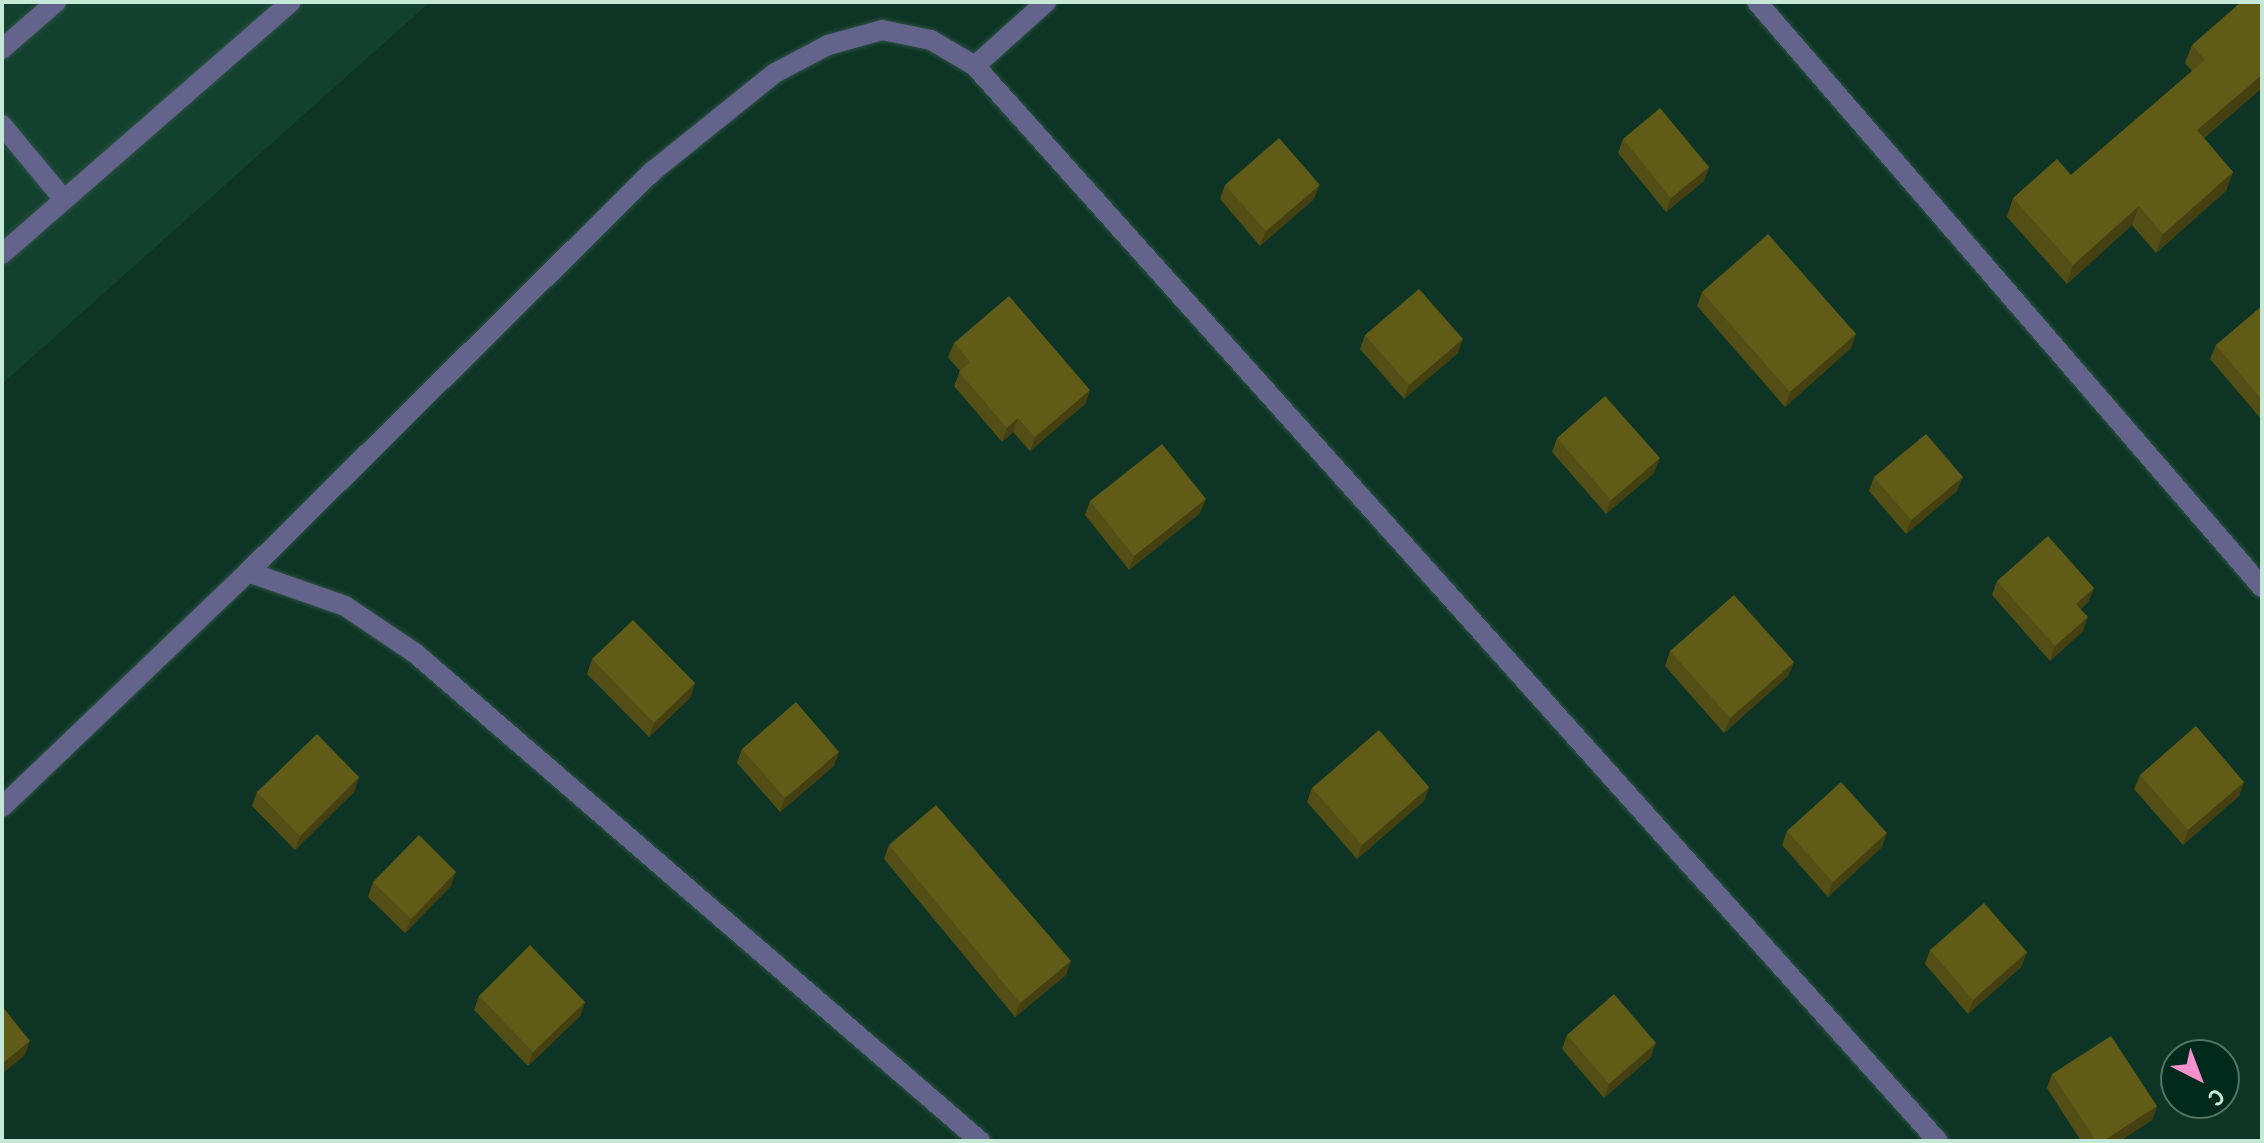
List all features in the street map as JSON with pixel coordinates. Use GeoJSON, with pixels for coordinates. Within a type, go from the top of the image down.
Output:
{"type":"FeatureCollection","features":[{"type":"Feature","properties":{"kind":"street"},"geometry":{"type":"LineString","coordinates":[[2,49],[56,2]]}},
{"type":"Feature","properties":{"kind":"street"},"geometry":{"type":"LineString","coordinates":[[2,254],[291,2]]}},
{"type":"Feature","properties":{"kind":"street"},"geometry":{"type":"LineString","coordinates":[[975,66],[1046,2]]}},
{"type":"Feature","properties":{"kind":"street"},"geometry":{"type":"LineString","coordinates":[[1757,2],[2262,587]]}},
{"type":"Feature","properties":{"kind":"street"},"geometry":{"type":"LineString","coordinates":[[2,807],[248,572],[653,171],[775,73],[828,45],[882,30],[931,40],[975,66],[1938,1141]]}},
{"type":"Feature","properties":{"kind":"street"},"geometry":{"type":"LineString","coordinates":[[2,125],[64,200]]}},
{"type":"Feature","properties":{"kind":"street"},"geometry":{"type":"LineString","coordinates":[[248,572],[345,606],[415,653],[980,1141]]}},
{"type":"Feature","properties":{"kind":"shaded area"},"geometry":{"type":"Polygon","coordinates":[[[2,2],[430,2],[2,384],[2,2]]]}},
{"type":"Feature","properties":{"kind":"building"},"geometry":{"type":"Polygon","coordinates":[[[2241,2],[2262,2],[2262,75],[2197,130],[2233,172],[2163,234],[2139,206],[2073,265],[2013,198],[2057,159],[2071,175],[2205,60],[2192,45],[2241,2]]]}},
{"type":"Feature","properties":{"kind":"building"},"geometry":{"type":"Polygon","coordinates":[[[1660,108],[1709,167],[1671,198],[1623,139],[1660,108]]]}},
{"type":"Feature","properties":{"kind":"building"},"geometry":{"type":"Polygon","coordinates":[[[1279,138],[1320,185],[1266,231],[1225,185],[1279,138]]]}},
{"type":"Feature","properties":{"kind":"building"},"geometry":{"type":"Polygon","coordinates":[[[1768,234],[1856,334],[1790,392],[1702,292],[1768,234]]]}},
{"type":"Feature","properties":{"kind":"building"},"geometry":{"type":"Polygon","coordinates":[[[1419,289],[1463,339],[1409,385],[1365,335],[1419,289]]]}},
{"type":"Feature","properties":{"kind":"building"},"geometry":{"type":"Polygon","coordinates":[[[1009,296],[1090,390],[1035,437],[1018,418],[1007,428],[959,372],[970,362],[954,343],[1009,296]]]}},
{"type":"Feature","properties":{"kind":"building"},"geometry":{"type":"Polygon","coordinates":[[[2262,306],[2262,400],[2216,345],[2262,306]]]}},
{"type":"Feature","properties":{"kind":"building"},"geometry":{"type":"Polygon","coordinates":[[[1605,396],[1660,458],[1611,500],[1557,438],[1605,396]]]}},
{"type":"Feature","properties":{"kind":"building"},"geometry":{"type":"Polygon","coordinates":[[[1926,434],[1963,477],[1911,520],[1874,477],[1926,434]]]}},
{"type":"Feature","properties":{"kind":"building"},"geometry":{"type":"Polygon","coordinates":[[[1162,444],[1206,499],[1134,556],[1090,501],[1162,444]]]}},
{"type":"Feature","properties":{"kind":"building"},"geometry":{"type":"Polygon","coordinates":[[[2048,536],[2094,588],[2076,604],[2088,617],[2055,646],[1997,581],[2048,536]]]}},
{"type":"Feature","properties":{"kind":"building"},"geometry":{"type":"Polygon","coordinates":[[[1734,595],[1794,662],[1730,718],[1670,651],[1734,595]]]}},
{"type":"Feature","properties":{"kind":"building"},"geometry":{"type":"Polygon","coordinates":[[[633,620],[695,683],[654,723],[592,659],[633,620]]]}},
{"type":"Feature","properties":{"kind":"building"},"geometry":{"type":"Polygon","coordinates":[[[796,702],[839,752],[785,798],[742,749],[796,702]]]}},
{"type":"Feature","properties":{"kind":"building"},"geometry":{"type":"Polygon","coordinates":[[[2196,726],[2244,782],[2188,830],[2140,775],[2196,726]]]}},
{"type":"Feature","properties":{"kind":"building"},"geometry":{"type":"Polygon","coordinates":[[[1379,730],[1429,787],[1362,845],[1312,788],[1379,730]]]}},
{"type":"Feature","properties":{"kind":"building"},"geometry":{"type":"Polygon","coordinates":[[[317,734],[359,777],[300,836],[257,792],[317,734]]]}},
{"type":"Feature","properties":{"kind":"building"},"geometry":{"type":"Polygon","coordinates":[[[1841,782],[1887,833],[1833,882],[1787,831],[1841,782]]]}},
{"type":"Feature","properties":{"kind":"building"},"geometry":{"type":"Polygon","coordinates":[[[936,805],[1071,961],[1020,1003],[889,845],[936,805]]]}},
{"type":"Feature","properties":{"kind":"building"},"geometry":{"type":"Polygon","coordinates":[[[419,835],[456,872],[411,919],[373,882],[419,835]]]}},
{"type":"Feature","properties":{"kind":"building"},"geometry":{"type":"Polygon","coordinates":[[[1984,903],[2027,952],[1973,1000],[1930,950],[1984,903]]]}},
{"type":"Feature","properties":{"kind":"building"},"geometry":{"type":"Polygon","coordinates":[[[530,945],[585,1002],[533,1052],[479,996],[530,945]]]}},
{"type":"Feature","properties":{"kind":"building"},"geometry":{"type":"Polygon","coordinates":[[[1614,994],[1656,1043],[1609,1084],[1567,1035],[1614,994]]]}},
{"type":"Feature","properties":{"kind":"building"},"geometry":{"type":"Polygon","coordinates":[[[2,1006],[30,1041],[2,1064],[2,1006]]]}},
{"type":"Feature","properties":{"kind":"building"},"geometry":{"type":"Polygon","coordinates":[[[2111,1036],[2157,1106],[2103,1141],[2096,1141],[2052,1074],[2111,1036]]]}}]}
